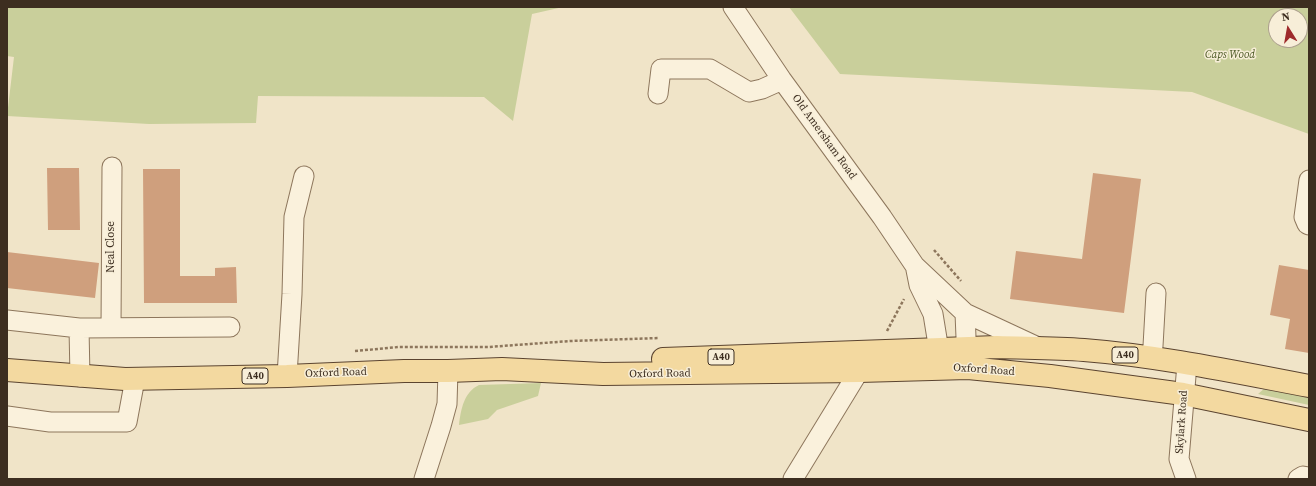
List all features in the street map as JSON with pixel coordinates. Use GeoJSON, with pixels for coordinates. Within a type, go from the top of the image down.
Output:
{"type":"FeatureCollection","features":[{"type":"Feature","properties":{"kind":"main road","name":"A40"},"geometry":{"type":"LineString","coordinates":[[967,358],[997,347],[1085,350],[1150,358],[1309,386]]}},
{"type":"Feature","properties":{"kind":"main road","name":"Oxford Road"},"geometry":{"type":"LineString","coordinates":[[7,370],[80,377],[135,379],[502,369],[603,374],[859,371],[941,358],[967,358],[1050,376],[1183,394],[1309,420]]}},
{"type":"Feature","properties":{"kind":"main road","name":"A40"},"geometry":{"type":"LineString","coordinates":[[502,369],[609,360],[941,358]]}},
{"type":"Feature","properties":{"kind":"street","name":"Old Amersham Road"},"geometry":{"type":"LineString","coordinates":[[733,7],[782,80],[882,217],[915,266],[965,313],[1042,348]]}},
{"type":"Feature","properties":{"kind":"street"},"geometry":{"type":"LineString","coordinates":[[658,94],[662,68],[710,69],[749,92],[762,89],[782,80]]}},
{"type":"Feature","properties":{"kind":"street","name":"Neal Close"},"geometry":{"type":"LineString","coordinates":[[111,328],[112,167]]}},
{"type":"Feature","properties":{"kind":"street"},"geometry":{"type":"LineString","coordinates":[[287,376],[292,302],[294,217],[304,176]]}},
{"type":"Feature","properties":{"kind":"street"},"geometry":{"type":"LineString","coordinates":[[1309,180],[1304,217],[1309,225]]}},
{"type":"Feature","properties":{"kind":"street","name":"Old Amersham Road"},"geometry":{"type":"LineString","coordinates":[[915,266],[919,285],[933,314],[941,358]]}},
{"type":"Feature","properties":{"kind":"street"},"geometry":{"type":"LineString","coordinates":[[1150,358],[1153,346],[1156,293]]}},
{"type":"Feature","properties":{"kind":"street"},"geometry":{"type":"LineString","coordinates":[[965,313],[967,358]]}},
{"type":"Feature","properties":{"kind":"street"},"geometry":{"type":"LineString","coordinates":[[7,320],[80,328],[230,327]]}},
{"type":"Feature","properties":{"kind":"street"},"geometry":{"type":"LineString","coordinates":[[80,328],[80,377]]}},
{"type":"Feature","properties":{"kind":"street","name":"Skylark Road"},"geometry":{"type":"LineString","coordinates":[[1186,479],[1179,459],[1183,394],[1187,364]]}},
{"type":"Feature","properties":{"kind":"street"},"geometry":{"type":"LineString","coordinates":[[424,479],[447,404],[448,371]]}},
{"type":"Feature","properties":{"kind":"street"},"geometry":{"type":"LineString","coordinates":[[793,479],[859,371]]}},
{"type":"Feature","properties":{"kind":"street"},"geometry":{"type":"LineString","coordinates":[[7,416],[50,422],[127,422],[135,379]]}},
{"type":"Feature","properties":{"kind":"street"},"geometry":{"type":"LineString","coordinates":[[1298,479],[1302,476],[1309,477]]}},
{"type":"Feature","properties":{"kind":"path"},"geometry":{"type":"LineString","coordinates":[[884,337],[908,292],[919,285]]}},
{"type":"Feature","properties":{"kind":"path"},"geometry":{"type":"LineString","coordinates":[[352,351],[399,347],[488,347],[570,341],[660,338]]}},
{"type":"Feature","properties":{"kind":"green space"},"geometry":{"type":"Polygon","coordinates":[[[7,7],[563,7],[532,14],[513,121],[484,97],[258,96],[256,123],[149,124],[7,116],[14,57],[7,56],[7,7]]]}},
{"type":"Feature","properties":{"kind":"green space","name":"Caps Wood"},"geometry":{"type":"Polygon","coordinates":[[[789,7],[1309,7],[1309,134],[1192,92],[840,74],[789,7]]]}},
{"type":"Feature","properties":{"kind":"green space"},"geometry":{"type":"Polygon","coordinates":[[[541,383],[538,396],[497,410],[488,419],[459,425],[464,402],[470,392],[479,385],[541,383]]]}},
{"type":"Feature","properties":{"kind":"green space"},"geometry":{"type":"Polygon","coordinates":[[[1265,388],[1309,396],[1309,405],[1258,394],[1265,388]]]}},
{"type":"Feature","properties":{"kind":"building"},"geometry":{"type":"Polygon","coordinates":[[[47,168],[79,168],[80,230],[48,230],[47,168]]]}},
{"type":"Feature","properties":{"kind":"building"},"geometry":{"type":"Polygon","coordinates":[[[143,169],[180,169],[180,276],[215,276],[215,268],[236,267],[237,303],[144,303],[143,169]]]}},
{"type":"Feature","properties":{"kind":"building"},"geometry":{"type":"Polygon","coordinates":[[[1093,173],[1141,179],[1124,313],[1010,299],[1016,251],[1082,259],[1093,173]]]}},
{"type":"Feature","properties":{"kind":"building"},"geometry":{"type":"Polygon","coordinates":[[[7,252],[99,263],[95,298],[7,288],[7,252]]]}},
{"type":"Feature","properties":{"kind":"building"},"geometry":{"type":"Polygon","coordinates":[[[1279,265],[1309,270],[1309,353],[1285,349],[1290,319],[1270,315],[1279,265]]]}}]}
